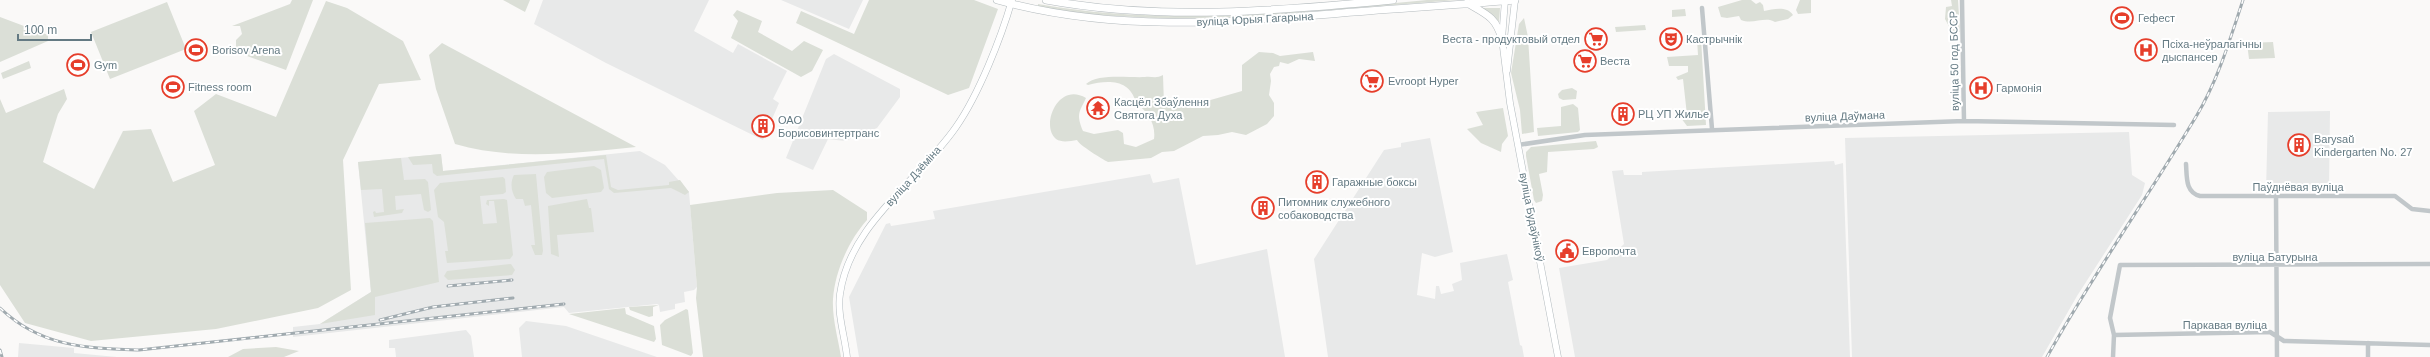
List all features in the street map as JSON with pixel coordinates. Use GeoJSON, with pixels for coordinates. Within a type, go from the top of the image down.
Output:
{"type":"FeatureCollection","features":[{"type":"Feature","properties":{"kind":"main road","name":"вуліца Юрыя Гагарына"},"geometry":{"type":"LineString","coordinates":[[997,0],[1012,2],[1028,9],[1096,20],[1188,23],[1266,20],[1515,0]]}},
{"type":"Feature","properties":{"kind":"main road","name":"вуліца Юрыя Гагарына"},"geometry":{"type":"LineString","coordinates":[[1046,0],[1096,8],[1167,13],[1283,9],[1393,0]]}},
{"type":"Feature","properties":{"kind":"main road","name":"вуліца Будаўнікоў"},"geometry":{"type":"LineString","coordinates":[[1504,0],[1502,39],[1506,76],[1558,357]]}},
{"type":"Feature","properties":{"kind":"main road","name":"вуліца Будаўнікоў"},"geometry":{"type":"LineString","coordinates":[[1506,76],[1515,0]]}},
{"type":"Feature","properties":{"kind":"main road","name":"вуліца Дзёміна"},"geometry":{"type":"LineString","coordinates":[[848,357],[840,295],[845,273],[854,250],[880,213],[955,129],[966,112],[983,76],[1012,2]]}},
{"type":"Feature","properties":{"kind":"main road"},"geometry":{"type":"LineString","coordinates":[[1467,3],[1491,16],[1499,29],[1502,39]]}},
{"type":"Feature","properties":{"kind":"street","name":"вуліца 50 год БССР"},"geometry":{"type":"LineString","coordinates":[[1962,0],[1964,121]]}},
{"type":"Feature","properties":{"kind":"street"},"geometry":{"type":"LineString","coordinates":[[1702,8],[1712,129]]}},
{"type":"Feature","properties":{"kind":"street","name":"вуліца Даўмана"},"geometry":{"type":"LineString","coordinates":[[1518,145],[1585,135],[1712,129],[1964,121],[2174,125]]}},
{"type":"Feature","properties":{"kind":"street","name":"Паўднёвая вуліца"},"geometry":{"type":"LineString","coordinates":[[2186,164],[2188,187],[2195,195],[2395,196],[2412,209],[2430,211]]}},
{"type":"Feature","properties":{"kind":"street"},"geometry":{"type":"LineString","coordinates":[[2276,195],[2277,357]]}},
{"type":"Feature","properties":{"kind":"street","name":"вуліца Батурына"},"geometry":{"type":"LineString","coordinates":[[2114,335],[2110,318],[2120,265],[2277,266],[2430,264]]}},
{"type":"Feature","properties":{"kind":"street","name":"Паркавая вуліца"},"geometry":{"type":"LineString","coordinates":[[2114,335],[2270,332],[2284,341],[2430,345]]}},
{"type":"Feature","properties":{"kind":"street"},"geometry":{"type":"LineString","coordinates":[[2113,357],[2114,335]]}},
{"type":"Feature","properties":{"kind":"street"},"geometry":{"type":"LineString","coordinates":[[2368,343],[2368,357]]}},
{"type":"Feature","properties":{"kind":"shaded area"},"geometry":{"type":"Polygon","coordinates":[[[292,0],[313,0],[286,70],[236,52],[236,40],[242,34],[240,26],[232,26],[290,4],[292,0]]]}},
{"type":"Feature","properties":{"kind":"shaded area"},"geometry":{"type":"Polygon","coordinates":[[[503,0],[530,0],[525,12],[503,0]]]}},
{"type":"Feature","properties":{"kind":"shaded area"},"geometry":{"type":"Polygon","coordinates":[[[543,0],[709,0],[694,31],[733,53],[738,44],[787,71],[773,99],[779,103],[763,140],[606,63],[534,24],[543,0]]]}},
{"type":"Feature","properties":{"kind":"shaded area"},"geometry":{"type":"Polygon","coordinates":[[[781,0],[863,0],[849,29],[781,0]]]}},
{"type":"Feature","properties":{"kind":"shaded area"},"geometry":{"type":"Polygon","coordinates":[[[869,0],[974,0],[998,9],[969,88],[948,95],[796,23],[801,11],[854,34],[869,0]]]}},
{"type":"Feature","properties":{"kind":"shaded area"},"geometry":{"type":"Polygon","coordinates":[[[1427,0],[1457,0],[1254,16],[1175,19],[1095,15],[1038,7],[1038,4],[1086,11],[1135,15],[1184,16],[1281,13],[1427,0]]]}},
{"type":"Feature","properties":{"kind":"shaded area"},"geometry":{"type":"Polygon","coordinates":[[[1742,0],[1751,0],[1756,4],[1760,2],[1763,5],[1764,11],[1784,9],[1793,15],[1788,19],[1775,22],[1767,20],[1750,22],[1741,20],[1739,16],[1727,18],[1721,17],[1718,7],[1742,0]]]}},
{"type":"Feature","properties":{"kind":"shaded area"},"geometry":{"type":"Polygon","coordinates":[[[1800,0],[1811,0],[1811,13],[1798,14],[1796,10],[1800,0]]]}},
{"type":"Feature","properties":{"kind":"shaded area"},"geometry":{"type":"Polygon","coordinates":[[[1951,0],[1958,0],[1960,32],[1952,32],[1945,19],[1946,7],[1952,6],[1951,0]]]}},
{"type":"Feature","properties":{"kind":"shaded area"},"geometry":{"type":"Polygon","coordinates":[[[326,1],[347,8],[403,41],[421,80],[379,84],[343,160],[351,290],[318,308],[216,329],[91,341],[25,323],[0,285],[0,99],[6,113],[64,89],[67,99],[58,114],[43,162],[94,189],[123,131],[151,129],[173,182],[215,165],[194,111],[216,94],[276,117],[326,1]]]}},
{"type":"Feature","properties":{"kind":"shaded area"},"geometry":{"type":"Polygon","coordinates":[[[167,2],[186,49],[110,79],[91,32],[167,2]]]}},
{"type":"Feature","properties":{"kind":"shaded area"},"geometry":{"type":"Polygon","coordinates":[[[1483,8],[1500,8],[1499,24],[1490,13],[1483,8]]]}},
{"type":"Feature","properties":{"kind":"shaded area"},"geometry":{"type":"Polygon","coordinates":[[[1685,9],[1686,16],[1672,17],[1672,10],[1685,9]]]}},
{"type":"Feature","properties":{"kind":"shaded area"},"geometry":{"type":"Polygon","coordinates":[[[737,10],[762,21],[758,32],[792,51],[804,41],[823,50],[812,71],[801,77],[731,38],[738,21],[733,15],[737,10]]]}},
{"type":"Feature","properties":{"kind":"shaded area"},"geometry":{"type":"Polygon","coordinates":[[[0,17],[48,35],[48,41],[0,62],[0,17]]]}},
{"type":"Feature","properties":{"kind":"shaded area"},"geometry":{"type":"Polygon","coordinates":[[[1524,18],[1528,37],[1534,132],[1522,134],[1520,110],[1511,73],[1519,24],[1524,18]]]}},
{"type":"Feature","properties":{"kind":"shaded area"},"geometry":{"type":"Polygon","coordinates":[[[1645,25],[1646,30],[1616,32],[1615,27],[1645,25]]]}},
{"type":"Feature","properties":{"kind":"shaded area"},"geometry":{"type":"Polygon","coordinates":[[[1701,38],[1706,125],[1687,126],[1681,118],[1687,115],[1683,79],[1678,80],[1676,77],[1688,72],[1688,66],[1669,66],[1667,57],[1698,55],[1697,39],[1701,38]]]}},
{"type":"Feature","properties":{"kind":"shaded area"},"geometry":{"type":"Polygon","coordinates":[[[2273,42],[2275,58],[2249,59],[2247,43],[2273,42]]]}},
{"type":"Feature","properties":{"kind":"shaded area"},"geometry":{"type":"Polygon","coordinates":[[[442,43],[636,147],[568,153],[522,154],[477,149],[455,144],[436,89],[429,55],[442,43]]]}},
{"type":"Feature","properties":{"kind":"shaded area"},"geometry":{"type":"Polygon","coordinates":[[[1259,52],[1273,53],[1280,56],[1313,52],[1315,61],[1299,59],[1288,64],[1280,62],[1279,66],[1274,67],[1270,74],[1271,81],[1269,95],[1274,103],[1274,116],[1267,124],[1246,135],[1232,132],[1203,136],[1174,151],[1162,152],[1151,158],[1108,162],[1086,148],[1077,140],[1061,141],[1056,139],[1052,133],[1050,125],[1054,107],[1067,95],[1076,94],[1086,98],[1079,114],[1083,131],[1094,134],[1118,130],[1123,133],[1124,144],[1136,147],[1154,139],[1154,128],[1147,114],[1136,103],[1129,89],[1123,85],[1110,82],[1086,84],[1098,78],[1106,77],[1156,77],[1163,75],[1164,105],[1193,105],[1242,91],[1242,65],[1259,52]]]}},
{"type":"Feature","properties":{"kind":"shaded area"},"geometry":{"type":"Polygon","coordinates":[[[834,54],[900,89],[900,97],[877,128],[845,141],[828,139],[813,170],[786,158],[826,59],[834,54]]]}},
{"type":"Feature","properties":{"kind":"shaded area"},"geometry":{"type":"Polygon","coordinates":[[[29,61],[31,68],[3,79],[1,73],[29,61]]]}},
{"type":"Feature","properties":{"kind":"shaded area"},"geometry":{"type":"Polygon","coordinates":[[[1572,88],[1577,91],[1576,99],[1563,100],[1559,98],[1558,94],[1562,90],[1572,88]]]}},
{"type":"Feature","properties":{"kind":"shaded area"},"geometry":{"type":"Polygon","coordinates":[[[1573,104],[1578,108],[1580,130],[1578,132],[1538,136],[1537,128],[1561,126],[1561,107],[1573,104]]]}},
{"type":"Feature","properties":{"kind":"shaded area"},"geometry":{"type":"Polygon","coordinates":[[[1503,108],[1508,136],[1502,144],[1501,152],[1481,143],[1467,129],[1483,125],[1476,112],[1503,108]]]}},
{"type":"Feature","properties":{"kind":"shaded area"},"geometry":{"type":"Polygon","coordinates":[[[2330,111],[2329,189],[2266,191],[2268,112],[2330,111]]]}},
{"type":"Feature","properties":{"kind":"shaded area"},"geometry":{"type":"Polygon","coordinates":[[[2129,132],[2132,175],[2145,183],[2142,195],[2077,296],[2042,357],[1852,357],[1845,138],[2129,132]]]}},
{"type":"Feature","properties":{"kind":"shaded area"},"geometry":{"type":"Polygon","coordinates":[[[1430,138],[1453,252],[1435,257],[1422,253],[1417,295],[1435,299],[1436,286],[1439,286],[1441,294],[1454,291],[1452,284],[1462,280],[1460,263],[1507,254],[1513,280],[1508,282],[1520,345],[1522,346],[1524,357],[1328,357],[1314,259],[1384,150],[1401,147],[1401,143],[1430,138]]]}},
{"type":"Feature","properties":{"kind":"shaded area"},"geometry":{"type":"Polygon","coordinates":[[[1596,141],[1598,147],[1594,149],[1548,152],[1547,172],[1539,174],[1543,195],[1542,201],[1536,203],[1534,200],[1526,152],[1531,147],[1596,141]]]}},
{"type":"Feature","properties":{"kind":"shaded area"},"geometry":{"type":"Polygon","coordinates":[[[640,151],[665,165],[689,192],[697,287],[694,290],[684,292],[685,302],[675,304],[675,309],[660,312],[659,305],[657,304],[569,313],[564,307],[293,337],[293,327],[320,324],[371,292],[358,162],[441,154],[443,171],[640,151]]]}},
{"type":"Feature","properties":{"kind":"shaded area"},"geometry":{"type":"Polygon","coordinates":[[[441,154],[443,171],[606,155],[611,187],[618,190],[669,185],[669,182],[680,180],[689,192],[685,195],[671,188],[614,193],[609,189],[604,159],[437,176],[433,173],[432,164],[413,165],[408,157],[441,154]]]}},
{"type":"Feature","properties":{"kind":"shaded area"},"geometry":{"type":"Polygon","coordinates":[[[401,158],[404,180],[425,179],[428,182],[431,210],[428,212],[424,210],[421,194],[395,196],[396,210],[404,209],[402,213],[374,217],[373,212],[375,211],[376,213],[384,212],[382,189],[361,190],[358,162],[401,158]]]}},
{"type":"Feature","properties":{"kind":"shaded area"},"geometry":{"type":"Polygon","coordinates":[[[1834,161],[1835,165],[1843,163],[1850,357],[1575,357],[1559,268],[1607,260],[1624,244],[1612,171],[1623,170],[1624,175],[1642,175],[1642,172],[1834,161]]]}},
{"type":"Feature","properties":{"kind":"shaded area"},"geometry":{"type":"Polygon","coordinates":[[[594,166],[601,170],[604,188],[601,192],[552,198],[546,193],[544,177],[547,172],[594,166]]]}},
{"type":"Feature","properties":{"kind":"shaded area"},"geometry":{"type":"Polygon","coordinates":[[[536,174],[543,251],[542,255],[535,255],[531,245],[535,245],[531,205],[525,206],[523,199],[516,199],[512,187],[514,175],[536,174]]]}},
{"type":"Feature","properties":{"kind":"shaded area"},"geometry":{"type":"Polygon","coordinates":[[[1150,174],[1153,183],[1179,178],[1196,265],[1267,249],[1285,357],[859,357],[849,297],[886,224],[890,223],[891,226],[935,219],[933,211],[1150,174]]]}},
{"type":"Feature","properties":{"kind":"shaded area"},"geometry":{"type":"Polygon","coordinates":[[[503,177],[505,179],[506,192],[503,194],[480,196],[483,224],[497,223],[494,201],[489,201],[489,206],[486,204],[487,200],[507,200],[513,255],[510,259],[447,263],[445,251],[448,251],[444,222],[438,217],[434,190],[440,183],[503,177]]]}},
{"type":"Feature","properties":{"kind":"shaded area"},"geometry":{"type":"Polygon","coordinates":[[[833,190],[867,212],[867,220],[854,237],[844,256],[834,288],[833,313],[841,357],[703,357],[696,298],[697,287],[690,205],[777,193],[833,190]]]}},
{"type":"Feature","properties":{"kind":"shaded area"},"geometry":{"type":"Polygon","coordinates":[[[587,199],[589,208],[591,208],[594,232],[557,235],[559,257],[551,254],[548,206],[587,199]]]}},
{"type":"Feature","properties":{"kind":"shaded area"},"geometry":{"type":"Polygon","coordinates":[[[430,218],[433,221],[439,282],[375,297],[375,315],[320,324],[371,292],[365,223],[430,218]]]}},
{"type":"Feature","properties":{"kind":"shaded area"},"geometry":{"type":"Polygon","coordinates":[[[511,264],[515,270],[512,275],[448,280],[444,276],[447,271],[511,264]]]}},
{"type":"Feature","properties":{"kind":"shaded area"},"geometry":{"type":"Polygon","coordinates":[[[659,305],[653,307],[653,316],[649,317],[630,310],[629,307],[659,305]]]}},
{"type":"Feature","properties":{"kind":"shaded area"},"geometry":{"type":"Polygon","coordinates":[[[625,308],[626,314],[654,326],[656,339],[654,342],[569,314],[625,308]]]}},
{"type":"Feature","properties":{"kind":"shaded area"},"geometry":{"type":"Polygon","coordinates":[[[686,309],[688,310],[693,353],[691,356],[662,345],[660,325],[665,320],[686,309]]]}},
{"type":"Feature","properties":{"kind":"shaded area"},"geometry":{"type":"Polygon","coordinates":[[[526,321],[566,326],[657,357],[522,357],[519,328],[526,321]]]}},
{"type":"Feature","properties":{"kind":"shaded area"},"geometry":{"type":"Polygon","coordinates":[[[466,330],[471,336],[474,357],[396,357],[395,348],[389,348],[389,340],[466,330]]]}},
{"type":"Feature","properties":{"kind":"shaded area"},"geometry":{"type":"Polygon","coordinates":[[[19,343],[74,348],[74,353],[117,357],[18,357],[19,343]]]}},
{"type":"Feature","properties":{"kind":"shaded area"},"geometry":{"type":"Polygon","coordinates":[[[276,347],[299,351],[284,357],[228,357],[243,349],[276,347]]]}},
{"type":"Feature","properties":{"kind":"railway"},"geometry":{"type":"LineString","coordinates":[[2047,357],[2083,296],[2197,115],[2211,88],[2223,59],[2243,0]]}},
{"type":"Feature","properties":{"kind":"railway"},"geometry":{"type":"LineString","coordinates":[[448,286],[512,280]]}},
{"type":"Feature","properties":{"kind":"railway"},"geometry":{"type":"LineString","coordinates":[[380,320],[433,307],[513,298]]}},
{"type":"Feature","properties":{"kind":"railway"},"geometry":{"type":"LineString","coordinates":[[0,308],[31,331],[48,338],[82,346],[139,350],[564,304]]}},
{"type":"Feature","properties":{"kind":"railway"},"geometry":{"type":"LineString","coordinates":[[0,350],[2,357]]}},
{"type":"Feature","properties":{"kind":"place","name":"Гефест"},"geometry":{"type":"Point","coordinates":[2122,18]}},
{"type":"Feature","properties":{"kind":"place","name":"Веста - продуктовый отдел"},"geometry":{"type":"Point","coordinates":[1596,39]}},
{"type":"Feature","properties":{"kind":"place","name":"Кастрычнік"},"geometry":{"type":"Point","coordinates":[1671,39]}},
{"type":"Feature","properties":{"kind":"place","name":"Borisov Arena"},"geometry":{"type":"Point","coordinates":[196,50]}},
{"type":"Feature","properties":{"kind":"place","name":"Псіха-неўралагічны дыспансер"},"geometry":{"type":"Point","coordinates":[2146,50]}},
{"type":"Feature","properties":{"kind":"place","name":"Веста"},"geometry":{"type":"Point","coordinates":[1585,61]}},
{"type":"Feature","properties":{"kind":"place","name":"Gym"},"geometry":{"type":"Point","coordinates":[78,65]}},
{"type":"Feature","properties":{"kind":"place","name":"Evroopt Hyper"},"geometry":{"type":"Point","coordinates":[1372,81]}},
{"type":"Feature","properties":{"kind":"place","name":"Fitness room"},"geometry":{"type":"Point","coordinates":[173,87]}},
{"type":"Feature","properties":{"kind":"place","name":"Гармонія"},"geometry":{"type":"Point","coordinates":[1981,88]}},
{"type":"Feature","properties":{"kind":"place","name":"Касцёл Збаўлення Святога Духа"},"geometry":{"type":"Point","coordinates":[1098,108]}},
{"type":"Feature","properties":{"kind":"place","name":"РЦ УП Жилье"},"geometry":{"type":"Point","coordinates":[1623,114]}},
{"type":"Feature","properties":{"kind":"place","name":"ОАО Борисовинтертранс"},"geometry":{"type":"Point","coordinates":[763,126]}},
{"type":"Feature","properties":{"kind":"place","name":"Barysaŭ Kindergarten No. 27"},"geometry":{"type":"Point","coordinates":[2299,145]}},
{"type":"Feature","properties":{"kind":"place","name":"Гаражные боксы"},"geometry":{"type":"Point","coordinates":[1317,182]}},
{"type":"Feature","properties":{"kind":"place","name":"Питомник служебного собаководства"},"geometry":{"type":"Point","coordinates":[1263,208]}},
{"type":"Feature","properties":{"kind":"place","name":"Европочта"},"geometry":{"type":"Point","coordinates":[1567,251]}}]}
